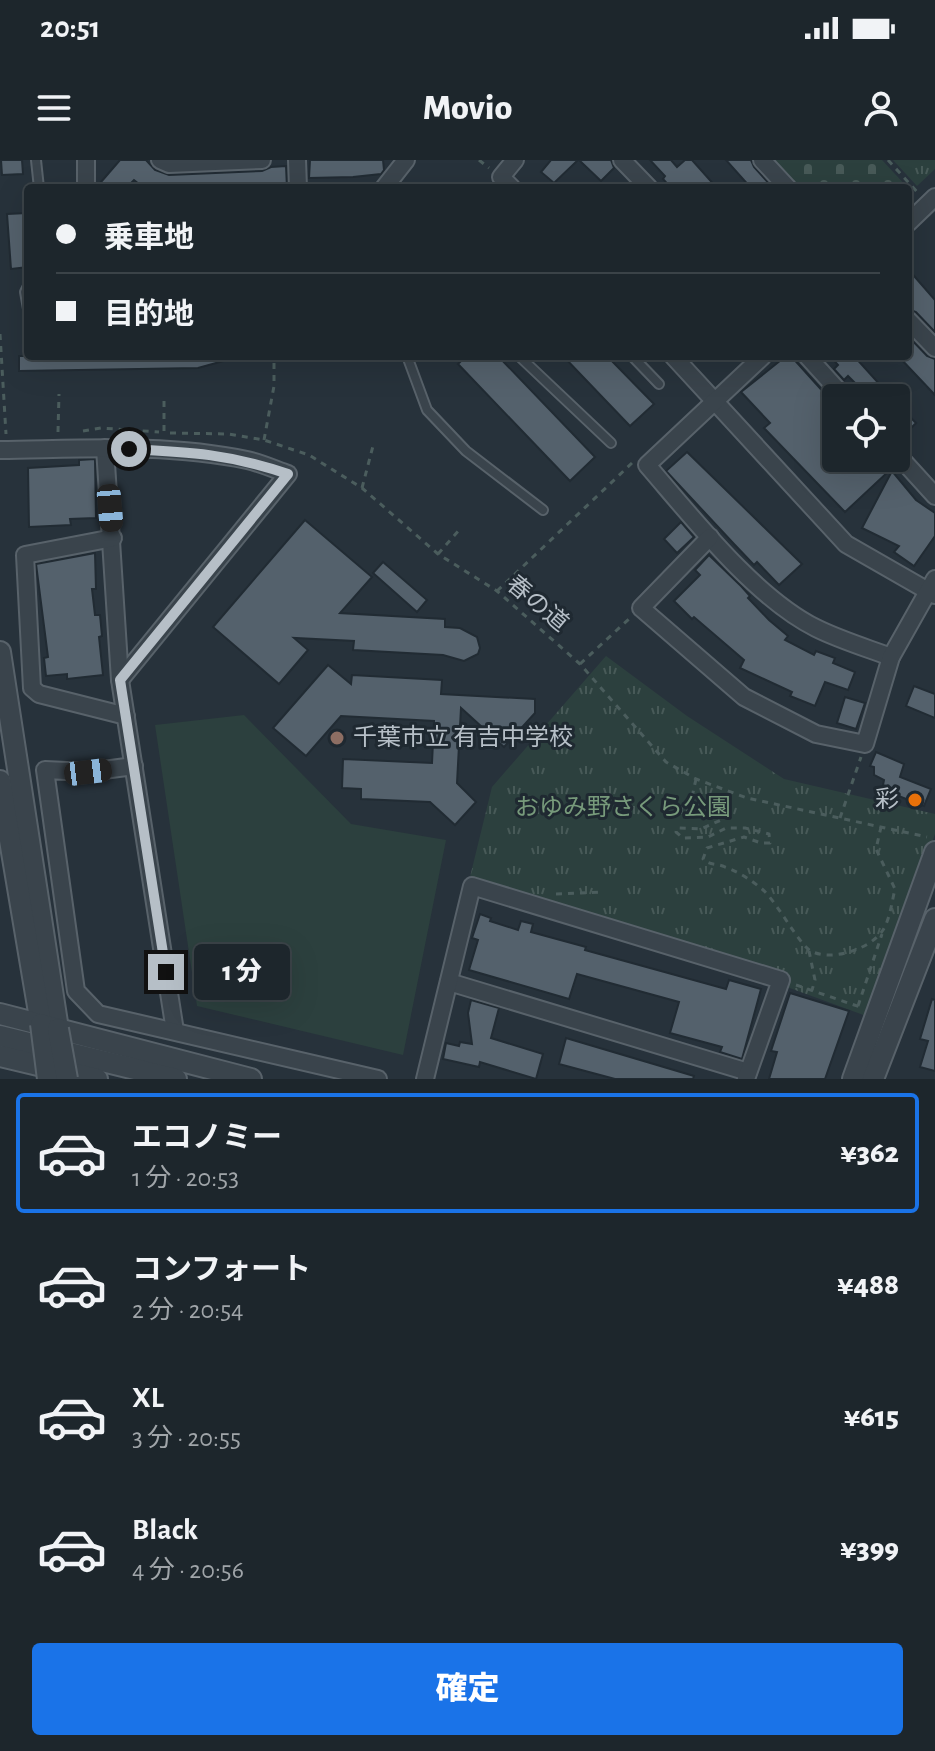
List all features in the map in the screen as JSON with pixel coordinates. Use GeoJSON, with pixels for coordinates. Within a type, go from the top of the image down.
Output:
{"type":"FeatureCollection","features":[{"type":"Feature","properties":{"kind":"street"},"geometry":{"type":"LineString","coordinates":[[86,160],[86,184]]}},
{"type":"Feature","properties":{"kind":"street"},"geometry":{"type":"LineString","coordinates":[[160,160],[169,164],[262,160]]}},
{"type":"Feature","properties":{"kind":"street"},"geometry":{"type":"LineString","coordinates":[[297,160],[298,184]]}},
{"type":"Feature","properties":{"kind":"street"},"geometry":{"type":"LineString","coordinates":[[387,184],[406,160]]}},
{"type":"Feature","properties":{"kind":"street"},"geometry":{"type":"LineString","coordinates":[[503,184],[515,160]]}},
{"type":"Feature","properties":{"kind":"street"},"geometry":{"type":"LineString","coordinates":[[622,160],[645,184]]}},
{"type":"Feature","properties":{"kind":"street"},"geometry":{"type":"LineString","coordinates":[[762,160],[784,184]]}},
{"type":"Feature","properties":{"kind":"street"},"geometry":{"type":"LineString","coordinates":[[912,219],[930,200]]}},
{"type":"Feature","properties":{"kind":"street"},"geometry":{"type":"LineString","coordinates":[[912,324],[935,348]]}},
{"type":"Feature","properties":{"kind":"street"},"geometry":{"type":"LineString","coordinates":[[676,360],[846,544],[933,588],[891,657],[865,744],[816,734],[744,697],[641,608],[710,537]]}},
{"type":"Feature","properties":{"kind":"street"},"geometry":{"type":"LineString","coordinates":[[759,360],[647,465],[710,537],[776,602],[816,628],[891,657]]}},
{"type":"Feature","properties":{"kind":"street"},"geometry":{"type":"LineString","coordinates":[[811,360],[832,384]]}},
{"type":"Feature","properties":{"kind":"street"},"geometry":{"type":"LineString","coordinates":[[3,444],[203,453],[249,460],[288,474],[120,680]]}},
{"type":"Feature","properties":{"kind":"street"},"geometry":{"type":"LineString","coordinates":[[105,448],[120,680],[175,1031]]}},
{"type":"Feature","properties":{"kind":"street"},"geometry":{"type":"LineString","coordinates":[[910,468],[935,496]]}},
{"type":"Feature","properties":{"kind":"street"},"geometry":{"type":"LineString","coordinates":[[113,538],[25,555],[32,688],[39,694],[126,716]]}},
{"type":"Feature","properties":{"kind":"street"},"geometry":{"type":"LineString","coordinates":[[0,652],[49,1026],[48,1079]]}},
{"type":"Feature","properties":{"kind":"street"},"geometry":{"type":"LineString","coordinates":[[134,766],[88,772],[45,770],[76,991],[98,1014],[378,1079]]}},
{"type":"Feature","properties":{"kind":"street"},"geometry":{"type":"LineString","coordinates":[[0,781],[49,1026],[67,1079]]}},
{"type":"Feature","properties":{"kind":"street"},"geometry":{"type":"LineString","coordinates":[[853,1079],[868,1010],[894,968],[935,852]]}},
{"type":"Feature","properties":{"kind":"street"},"geometry":{"type":"LineString","coordinates":[[425,1079],[472,886],[781,980],[747,1075],[449,982]]}},
{"type":"Feature","properties":{"kind":"street"},"geometry":{"type":"LineString","coordinates":[[873,1079],[935,919]]}},
{"type":"Feature","properties":{"kind":"street"},"geometry":{"type":"LineString","coordinates":[[894,968],[935,981]]}},
{"type":"Feature","properties":{"kind":"street"},"geometry":{"type":"LineString","coordinates":[[0,1014],[251,1079]]}},
{"type":"Feature","properties":{"kind":"street"},"geometry":{"type":"LineString","coordinates":[[0,1036],[176,1079]]}},
{"type":"Feature","properties":{"kind":"street"},"geometry":{"type":"LineString","coordinates":[[0,1056],[97,1079]]}},
{"type":"Feature","properties":{"kind":"lane"},"geometry":{"type":"LineString","coordinates":[[36,160],[39,184]]}},
{"type":"Feature","properties":{"kind":"lane"},"geometry":{"type":"LineString","coordinates":[[408,360],[427,410],[466,451],[543,510]]}},
{"type":"Feature","properties":{"kind":"lane"},"geometry":{"type":"LineString","coordinates":[[523,360],[611,443]]}},
{"type":"Feature","properties":{"kind":"lane"},"geometry":{"type":"LineString","coordinates":[[636,360],[659,384]]}},
{"type":"Feature","properties":{"kind":"path"},"geometry":{"type":"LineString","coordinates":[[888,160],[930,200]]}},
{"type":"Feature","properties":{"kind":"path"},"geometry":{"type":"LineString","coordinates":[[0,334],[3,444]]}},
{"type":"Feature","properties":{"kind":"path"},"geometry":{"type":"LineString","coordinates":[[264,440],[274,386],[274,360]]}},
{"type":"Feature","properties":{"kind":"path"},"geometry":{"type":"LineString","coordinates":[[58,436],[59,394]]}},
{"type":"Feature","properties":{"kind":"path"},"geometry":{"type":"LineString","coordinates":[[164,401],[164,433]]}},
{"type":"Feature","properties":{"kind":"path","name":"春の道"},"geometry":{"type":"LineString","coordinates":[[101,428],[228,434],[264,440],[309,455],[362,488],[438,554],[497,591],[580,664],[666,762],[696,779],[747,798],[935,838]]}},
{"type":"Feature","properties":{"kind":"path"},"geometry":{"type":"LineString","coordinates":[[362,488],[373,446]]}},
{"type":"Feature","properties":{"kind":"path"},"geometry":{"type":"LineString","coordinates":[[497,591],[639,456]]}},
{"type":"Feature","properties":{"kind":"path"},"geometry":{"type":"LineString","coordinates":[[438,554],[460,529]]}},
{"type":"Feature","properties":{"kind":"path"},"geometry":{"type":"LineString","coordinates":[[580,664],[641,608]]}},
{"type":"Feature","properties":{"kind":"path"},"geometry":{"type":"LineString","coordinates":[[840,818],[865,744]]}},
{"type":"Feature","properties":{"kind":"path"},"geometry":{"type":"LineString","coordinates":[[696,779],[692,797],[730,816],[701,829],[677,828],[676,832],[683,838],[708,837],[726,828],[745,828],[769,834],[770,843],[744,837],[707,848],[703,859],[708,864],[722,865],[749,879],[772,898],[809,951],[815,980],[812,990]]}},
{"type":"Feature","properties":{"kind":"path"},"geometry":{"type":"LineString","coordinates":[[781,980],[868,1010],[883,930],[895,889],[876,849],[881,827]]}},
{"type":"Feature","properties":{"kind":"path"},"geometry":{"type":"LineString","coordinates":[[548,895],[603,892]]}},
{"type":"Feature","properties":{"kind":"path"},"geometry":{"type":"LineString","coordinates":[[809,951],[824,955],[841,953],[872,941],[883,930]]}},
{"type":"Feature","properties":{"kind":"green space"},"geometry":{"type":"Polygon","coordinates":[[[771,160],[882,160],[904,184],[793,184],[771,160]]]}},
{"type":"Feature","properties":{"kind":"green space"},"geometry":{"type":"Polygon","coordinates":[[[893,160],[935,160],[935,169],[917,186],[893,160]]]}},
{"type":"Feature","properties":{"kind":"green space","name":"おゆみ野さくら公園"},"geometry":{"type":"Polygon","coordinates":[[[606,656],[687,716],[784,779],[935,814],[935,834],[869,1017],[787,987],[789,979],[470,877],[492,787],[606,656]]]}},
{"type":"Feature","properties":{"kind":"green space"},"geometry":{"type":"Polygon","coordinates":[[[244,715],[351,824],[446,840],[403,1055],[197,1006],[155,725],[244,715]]]}},
{"type":"Feature","properties":{"kind":"building"},"geometry":{"type":"Polygon","coordinates":[[[1,160],[22,160],[23,174],[2,175],[1,160]]]}},
{"type":"Feature","properties":{"kind":"building"},"geometry":{"type":"Polygon","coordinates":[[[120,160],[146,160],[155,170],[169,175],[262,171],[286,166],[287,184],[139,184],[134,180],[130,184],[101,182],[120,160]]]}},
{"type":"Feature","properties":{"kind":"building"},"geometry":{"type":"Polygon","coordinates":[[[310,160],[383,160],[384,170],[381,174],[353,177],[309,178],[310,160]]]}},
{"type":"Feature","properties":{"kind":"building"},"geometry":{"type":"Polygon","coordinates":[[[551,160],[578,160],[554,183],[541,172],[551,160]]]}},
{"type":"Feature","properties":{"kind":"building"},"geometry":{"type":"Polygon","coordinates":[[[579,160],[611,160],[614,168],[601,181],[579,160]]]}},
{"type":"Feature","properties":{"kind":"building"},"geometry":{"type":"Polygon","coordinates":[[[650,160],[671,160],[677,167],[685,160],[692,160],[713,184],[667,184],[663,179],[665,176],[650,160]]]}},
{"type":"Feature","properties":{"kind":"building"},"geometry":{"type":"Polygon","coordinates":[[[726,160],[751,160],[769,184],[747,184],[726,160]]]}},
{"type":"Feature","properties":{"kind":"building"},"geometry":{"type":"Polygon","coordinates":[[[24,213],[24,267],[11,269],[7,214],[24,213]]]}},
{"type":"Feature","properties":{"kind":"building"},"geometry":{"type":"Polygon","coordinates":[[[912,274],[935,300],[935,332],[912,310],[912,274]]]}},
{"type":"Feature","properties":{"kind":"building"},"geometry":{"type":"Polygon","coordinates":[[[912,340],[927,356],[935,359],[935,395],[902,360],[912,360],[912,340]]]}},
{"type":"Feature","properties":{"kind":"building"},"geometry":{"type":"Polygon","coordinates":[[[19,356],[24,356],[24,360],[227,360],[198,368],[19,371],[19,356]]]}},
{"type":"Feature","properties":{"kind":"building"},"geometry":{"type":"Polygon","coordinates":[[[462,360],[502,360],[595,457],[570,481],[458,364],[462,360]]]}},
{"type":"Feature","properties":{"kind":"building"},"geometry":{"type":"Polygon","coordinates":[[[567,360],[611,360],[654,404],[630,426],[567,360]]]}},
{"type":"Feature","properties":{"kind":"building"},"geometry":{"type":"Polygon","coordinates":[[[781,360],[795,360],[822,390],[822,472],[888,472],[845,512],[764,428],[770,423],[741,392],[781,360]]]}},
{"type":"Feature","properties":{"kind":"building"},"geometry":{"type":"Polygon","coordinates":[[[834,360],[858,360],[879,384],[856,384],[848,376],[844,380],[834,369],[838,365],[834,360]]]}},
{"type":"Feature","properties":{"kind":"building"},"geometry":{"type":"Polygon","coordinates":[[[687,452],[802,564],[779,585],[757,562],[754,565],[666,471],[687,452]]]}},
{"type":"Feature","properties":{"kind":"building"},"geometry":{"type":"Polygon","coordinates":[[[95,459],[96,518],[70,519],[71,525],[29,527],[28,468],[79,465],[79,460],[95,459]]]}},
{"type":"Feature","properties":{"kind":"building"},"geometry":{"type":"Polygon","coordinates":[[[891,472],[916,500],[935,513],[935,536],[914,566],[894,552],[899,546],[862,528],[891,472]]]}},
{"type":"Feature","properties":{"kind":"building"},"geometry":{"type":"Polygon","coordinates":[[[305,520],[372,577],[340,613],[445,619],[445,627],[460,628],[477,637],[478,654],[464,661],[443,655],[353,650],[354,641],[294,638],[308,650],[279,684],[213,627],[305,520]]]}},
{"type":"Feature","properties":{"kind":"building"},"geometry":{"type":"Polygon","coordinates":[[[681,522],[694,537],[677,553],[664,539],[681,522]]]}},
{"type":"Feature","properties":{"kind":"building"},"geometry":{"type":"Polygon","coordinates":[[[95,553],[96,589],[92,589],[95,615],[100,615],[103,675],[67,679],[67,674],[46,676],[44,658],[48,657],[36,564],[95,553]]]}},
{"type":"Feature","properties":{"kind":"building"},"geometry":{"type":"Polygon","coordinates":[[[709,555],[741,586],[769,620],[788,636],[785,640],[814,655],[816,651],[835,658],[833,663],[855,672],[848,690],[825,682],[815,706],[740,668],[744,660],[674,601],[700,575],[695,570],[709,555]]]}},
{"type":"Feature","properties":{"kind":"building"},"geometry":{"type":"Polygon","coordinates":[[[383,562],[427,600],[417,612],[373,573],[383,562]]]}},
{"type":"Feature","properties":{"kind":"building"},"geometry":{"type":"Polygon","coordinates":[[[328,665],[351,684],[352,675],[442,680],[441,694],[535,699],[535,713],[504,747],[461,708],[457,783],[476,802],[455,825],[430,802],[361,799],[361,789],[342,788],[343,759],[432,763],[434,721],[341,716],[306,756],[273,728],[328,665]]]}},
{"type":"Feature","properties":{"kind":"building"},"geometry":{"type":"Polygon","coordinates":[[[914,686],[935,694],[935,718],[906,706],[914,686]]]}},
{"type":"Feature","properties":{"kind":"building"},"geometry":{"type":"Polygon","coordinates":[[[845,697],[865,703],[856,729],[837,723],[845,697]]]}},
{"type":"Feature","properties":{"kind":"building"},"geometry":{"type":"Polygon","coordinates":[[[876,752],[904,764],[900,777],[931,789],[924,806],[896,795],[898,790],[883,785],[884,780],[874,775],[874,767],[870,766],[876,752]]]}},
{"type":"Feature","properties":{"kind":"building"},"geometry":{"type":"Polygon","coordinates":[[[480,914],[491,918],[490,921],[518,930],[521,921],[533,924],[531,932],[726,989],[729,980],[761,989],[742,1059],[720,1052],[722,1047],[670,1033],[679,1002],[577,974],[569,999],[469,970],[478,940],[472,938],[480,914]]]}},
{"type":"Feature","properties":{"kind":"building"},"geometry":{"type":"Polygon","coordinates":[[[790,993],[849,1011],[825,1079],[769,1079],[777,1052],[771,1051],[790,993]]]}},
{"type":"Feature","properties":{"kind":"building"},"geometry":{"type":"Polygon","coordinates":[[[932,999],[935,1000],[935,1071],[920,1067],[928,1041],[920,1039],[932,999]]]}},
{"type":"Feature","properties":{"kind":"building"},"geometry":{"type":"Polygon","coordinates":[[[471,1000],[499,1008],[491,1038],[543,1054],[536,1079],[480,1062],[479,1067],[443,1059],[446,1043],[459,1046],[460,1042],[472,1044],[468,1013],[471,1000]]]}},
{"type":"Feature","properties":{"kind":"building"},"geometry":{"type":"Polygon","coordinates":[[[566,1038],[694,1076],[693,1079],[615,1079],[559,1064],[566,1038]]]}},
{"type":"Feature","properties":{"kind":"place","name":"千葉市立 有吉中学校"},"geometry":{"type":"Point","coordinates":[337,738]}},
{"type":"Feature","properties":{"kind":"place","name":"彩"},"geometry":{"type":"Point","coordinates":[915,800]}},
{"type":"Feature","properties":{"kind":"route"},"geometry":{"type":"LineString","coordinates":[[129,449],[187,451],[249,460],[288,474],[120,680],[166,972]]}}]}
